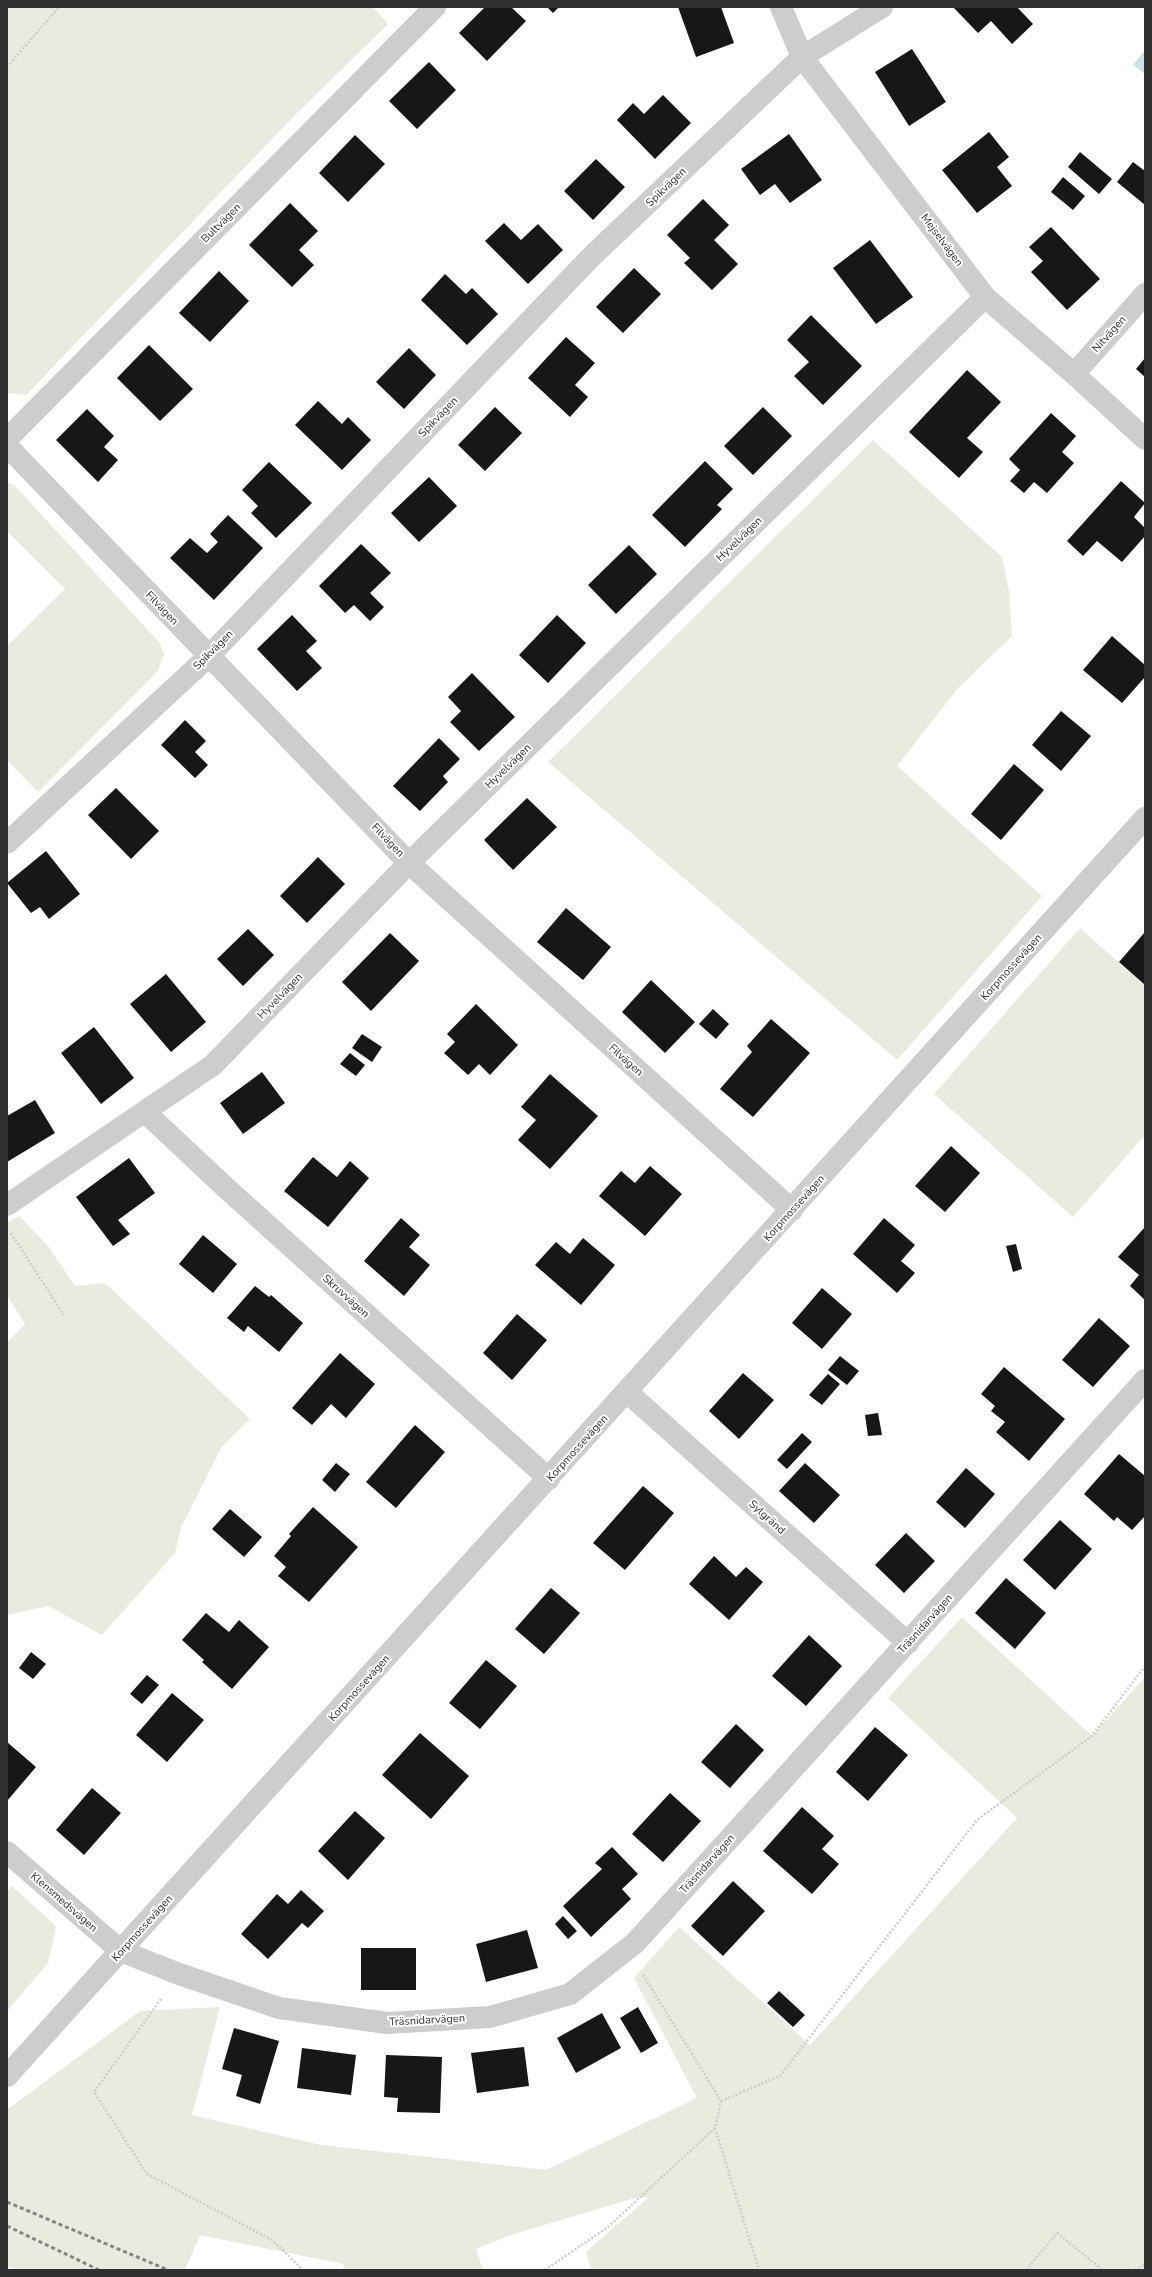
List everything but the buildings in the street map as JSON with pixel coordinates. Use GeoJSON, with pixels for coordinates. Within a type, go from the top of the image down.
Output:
{"type":"FeatureCollection","features":[{"type":"Feature","properties":{"kind":"street","name":"Bultvägen"},"geometry":{"type":"LineString","coordinates":[[7,440],[436,7]]}},
{"type":"Feature","properties":{"kind":"street","name":"Mejselvägen"},"geometry":{"type":"LineString","coordinates":[[781,7],[802,57],[985,297],[1074,374],[1145,439]]}},
{"type":"Feature","properties":{"kind":"street","name":"Spikvägen"},"geometry":{"type":"LineString","coordinates":[[7,843],[209,656],[592,256],[802,57],[882,7]]}},
{"type":"Feature","properties":{"kind":"street","name":"Nitvägen"},"geometry":{"type":"LineString","coordinates":[[1074,374],[1145,294]]}},
{"type":"Feature","properties":{"kind":"street","name":"Hyvelvägen"},"geometry":{"type":"LineString","coordinates":[[7,1204],[213,1065],[410,863],[985,297]]}},
{"type":"Feature","properties":{"kind":"street","name":"Filvägen"},"geometry":{"type":"LineString","coordinates":[[7,446],[410,863],[792,1210]]}},
{"type":"Feature","properties":{"kind":"street","name":"Korpmossevägen"},"geometry":{"type":"LineString","coordinates":[[7,2076],[549,1479],[1145,818]]}},
{"type":"Feature","properties":{"kind":"street","name":"Skruvvägen"},"geometry":{"type":"LineString","coordinates":[[145,1112],[225,1187],[549,1479]]}},
{"type":"Feature","properties":{"kind":"street","name":"Träsnidarvägen"},"geometry":{"type":"LineString","coordinates":[[121,1951],[179,1974],[279,2008],[387,2023],[490,2017],[570,1994],[636,1943],[1145,1380]]}},
{"type":"Feature","properties":{"kind":"street","name":"Sylgränd"},"geometry":{"type":"LineString","coordinates":[[627,1392],[908,1643]]}},
{"type":"Feature","properties":{"kind":"street","name":"Klensmedsvägen"},"geometry":{"type":"LineString","coordinates":[[7,1852],[121,1951]]}},
{"type":"Feature","properties":{"kind":"path"},"geometry":{"type":"LineString","coordinates":[[7,67],[59,7]]}},
{"type":"Feature","properties":{"kind":"path"},"geometry":{"type":"LineString","coordinates":[[7,1228],[65,1317]]}},
{"type":"Feature","properties":{"kind":"path"},"geometry":{"type":"LineString","coordinates":[[721,2101],[780,2076],[977,1820],[1092,1736],[1145,1666]]}},
{"type":"Feature","properties":{"kind":"path"},"geometry":{"type":"LineString","coordinates":[[627,1949],[721,2101],[715,2128],[759,2270]]}},
{"type":"Feature","properties":{"kind":"path"},"geometry":{"type":"LineString","coordinates":[[163,1996],[94,2092],[147,2174],[272,2240],[303,2270]]}},
{"type":"Feature","properties":{"kind":"path"},"geometry":{"type":"LineString","coordinates":[[545,2270],[608,2227],[715,2128]]}},
{"type":"Feature","properties":{"kind":"path"},"geometry":{"type":"LineString","coordinates":[[1026,2270],[1057,2232],[1103,2270]]}},
{"type":"Feature","properties":{"kind":"path"},"geometry":{"type":"LineString","coordinates":[[1135,2270],[1145,2264]]}},
{"type":"Feature","properties":{"kind":"shaded area"},"geometry":{"type":"Polygon","coordinates":[[[7,7],[373,7],[388,24],[295,115],[26,395],[7,393],[7,7]]]}},
{"type":"Feature","properties":{"kind":"shaded area"},"geometry":{"type":"Polygon","coordinates":[[[873,440],[1002,557],[1009,592],[1012,636],[958,688],[897,766],[1042,896],[897,1060],[548,762],[873,440]]]}},
{"type":"Feature","properties":{"kind":"shaded area"},"geometry":{"type":"Polygon","coordinates":[[[7,482],[14,485],[159,642],[164,654],[157,672],[38,792],[7,760],[7,646],[65,589],[7,531],[7,482]]]}},
{"type":"Feature","properties":{"kind":"shaded area"},"geometry":{"type":"Polygon","coordinates":[[[1080,928],[1145,986],[1145,1135],[1073,1217],[934,1094],[1080,928]]]}},
{"type":"Feature","properties":{"kind":"shaded area"},"geometry":{"type":"Polygon","coordinates":[[[19,1216],[48,1246],[75,1286],[105,1283],[250,1419],[221,1448],[181,1527],[175,1553],[102,1635],[48,1606],[7,1615],[7,1343],[25,1324],[7,1295],[7,1223],[19,1216]]]}},
{"type":"Feature","properties":{"kind":"shaded area"},"geometry":{"type":"Polygon","coordinates":[[[962,1617],[1092,1736],[1145,1677],[1145,2270],[591,2270],[586,2252],[649,2197],[631,2199],[514,2234],[476,2249],[483,2270],[345,2270],[343,2264],[200,2235],[185,2270],[16,2270],[7,2266],[7,2110],[140,2011],[220,2007],[192,2115],[321,2145],[546,2170],[697,2098],[634,1978],[679,1927],[810,2045],[1017,1818],[888,1698],[962,1617]]]}},
{"type":"Feature","properties":{"kind":"shaded area"},"geometry":{"type":"Polygon","coordinates":[[[12,1886],[56,1926],[48,1963],[7,2011],[7,1892],[12,1886]]]}},
{"type":"Feature","properties":{"kind":"water"},"geometry":{"type":"Polygon","coordinates":[[[1145,50],[1145,74],[1133,65],[1145,50]]]}},
{"type":"Feature","properties":{"kind":"railway"},"geometry":{"type":"LineString","coordinates":[[7,2202],[168,2270]]}},
{"type":"Feature","properties":{"kind":"railway"},"geometry":{"type":"LineString","coordinates":[[7,2226],[99,2270]]}}]}
